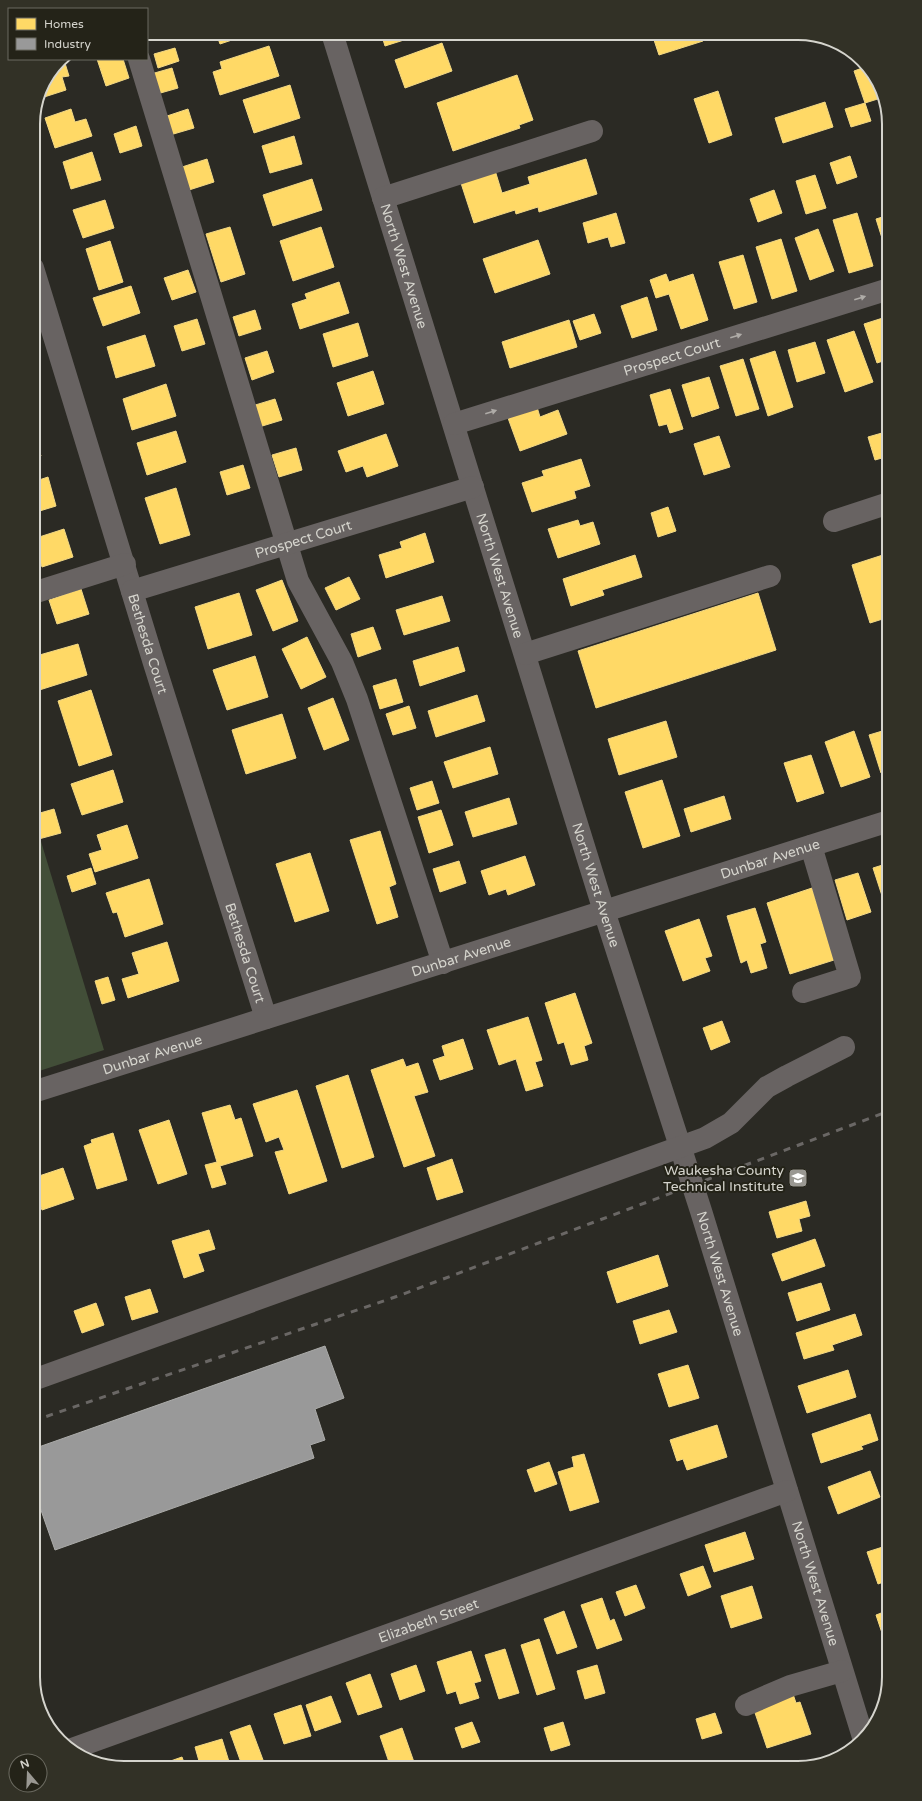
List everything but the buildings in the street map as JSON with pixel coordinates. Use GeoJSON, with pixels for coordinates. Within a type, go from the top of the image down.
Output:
{"type":"FeatureCollection","features":[{"type":"Feature","properties":{"kind":"street","name":"North West Avenue"},"geometry":{"type":"LineString","coordinates":[[334,40],[604,911],[787,1491],[861,1732]]}},
{"type":"Feature","properties":{"kind":"street"},"geometry":{"type":"LineString","coordinates":[[139,60],[298,581],[342,662],[357,699],[443,963]]}},
{"type":"Feature","properties":{"kind":"street"},"geometry":{"type":"LineString","coordinates":[[384,198],[592,131]]}},
{"type":"Feature","properties":{"kind":"street","name":"Bethesda Court"},"geometry":{"type":"LineString","coordinates":[[40,291],[125,564],[132,591],[266,1018]]}},
{"type":"Feature","properties":{"kind":"street","name":"Prospect Court"},"geometry":{"type":"LineString","coordinates":[[454,424],[882,291]]}},
{"type":"Feature","properties":{"kind":"street","name":"Prospect Court"},"geometry":{"type":"LineString","coordinates":[[132,591],[473,487]]}},
{"type":"Feature","properties":{"kind":"street"},"geometry":{"type":"LineString","coordinates":[[834,521],[882,505]]}},
{"type":"Feature","properties":{"kind":"street"},"geometry":{"type":"LineString","coordinates":[[40,591],[125,564]]}},
{"type":"Feature","properties":{"kind":"street"},"geometry":{"type":"LineString","coordinates":[[525,654],[770,576]]}},
{"type":"Feature","properties":{"kind":"street","name":"Dunbar Avenue"},"geometry":{"type":"LineString","coordinates":[[40,1090],[882,823]]}},
{"type":"Feature","properties":{"kind":"street"},"geometry":{"type":"LineString","coordinates":[[803,992],[850,977],[811,846]]}},
{"type":"Feature","properties":{"kind":"street"},"geometry":{"type":"LineString","coordinates":[[40,1377],[705,1138],[731,1124],[767,1088],[844,1047]]}},
{"type":"Feature","properties":{"kind":"street","name":"Elizabeth Street"},"geometry":{"type":"LineString","coordinates":[[78,1747],[787,1491]]}},
{"type":"Feature","properties":{"kind":"street"},"geometry":{"type":"LineString","coordinates":[[746,1705],[790,1686],[842,1671]]}},
{"type":"Feature","properties":{"kind":"green space"},"geometry":{"type":"Polygon","coordinates":[[[40,838],[104,1050],[40,1071],[40,838]]]}},
{"type":"Feature","properties":{"kind":"railway"},"geometry":{"type":"LineString","coordinates":[[40,1419],[398,1296],[882,1114]]}},
{"type":"Feature","properties":{"kind":"place","name":"Waukesha County Technical Institute"},"geometry":{"type":"Point","coordinates":[798,1178]}}]}
